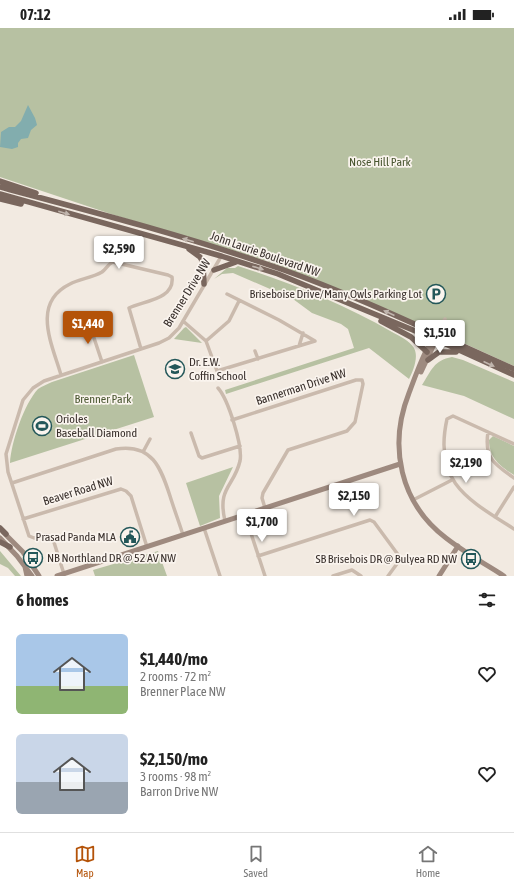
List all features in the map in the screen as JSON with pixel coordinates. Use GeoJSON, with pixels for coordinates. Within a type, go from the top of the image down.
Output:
{"type":"FeatureCollection","features":[{"type":"Feature","properties":{"kind":"main road"},"geometry":{"type":"LineString","coordinates":[[0,181],[64,204]]}},
{"type":"Feature","properties":{"kind":"main road","name":"John Laurie Boulevard NW"},"geometry":{"type":"LineString","coordinates":[[0,187],[224,250],[314,282],[435,338],[465,354],[514,375]]}},
{"type":"Feature","properties":{"kind":"main road","name":"John Laurie Boulevard NW"},"geometry":{"type":"LineString","coordinates":[[0,194],[221,256],[291,280],[360,309],[514,368]]}},
{"type":"Feature","properties":{"kind":"main road"},"geometry":{"type":"LineString","coordinates":[[0,199],[23,205],[43,207]]}},
{"type":"Feature","properties":{"kind":"main road"},"geometry":{"type":"LineString","coordinates":[[187,247],[200,257],[203,262],[204,284]]}},
{"type":"Feature","properties":{"kind":"main road"},"geometry":{"type":"LineString","coordinates":[[214,270],[238,262]]}},
{"type":"Feature","properties":{"kind":"main road"},"geometry":{"type":"LineString","coordinates":[[360,309],[410,337],[427,352]]}},
{"type":"Feature","properties":{"kind":"main road"},"geometry":{"type":"LineString","coordinates":[[428,360],[439,352],[448,350],[465,354]]}},
{"type":"Feature","properties":{"kind":"main road"},"geometry":{"type":"LineString","coordinates":[[0,529],[6,534]]}},
{"type":"Feature","properties":{"kind":"main road"},"geometry":{"type":"LineString","coordinates":[[0,542],[10,548]]}},
{"type":"Feature","properties":{"kind":"street","name":"Brenner Drive NW"},"geometry":{"type":"LineString","coordinates":[[64,574],[52,536],[46,535],[31,538],[23,519],[6,466],[6,454],[21,404],[27,394],[36,385],[61,374],[141,349],[165,340],[174,334],[214,270],[224,250]]}},
{"type":"Feature","properties":{"kind":"street"},"geometry":{"type":"LineString","coordinates":[[61,374],[47,328],[46,319],[50,304],[56,294],[65,287],[101,273],[112,262],[172,277],[172,282],[161,296],[129,308],[141,349]]}},
{"type":"Feature","properties":{"kind":"street"},"geometry":{"type":"LineString","coordinates":[[182,322],[206,341],[217,371],[315,341],[280,320],[227,294]]}},
{"type":"Feature","properties":{"kind":"street"},"geometry":{"type":"LineString","coordinates":[[206,341],[229,321],[239,301]]}},
{"type":"Feature","properties":{"kind":"street"},"geometry":{"type":"LineString","coordinates":[[445,319],[427,352],[404,406],[399,427],[400,464],[405,482],[413,500],[436,530],[504,576]]}},
{"type":"Feature","properties":{"kind":"street"},"geometry":{"type":"LineString","coordinates":[[89,323],[102,362]]}},
{"type":"Feature","properties":{"kind":"street"},"geometry":{"type":"LineString","coordinates":[[299,346],[303,333]]}},
{"type":"Feature","properties":{"kind":"street"},"geometry":{"type":"LineString","coordinates":[[410,392],[428,360],[435,338]]}},
{"type":"Feature","properties":{"kind":"street"},"geometry":{"type":"LineString","coordinates":[[255,352],[258,359]]}},
{"type":"Feature","properties":{"kind":"street","name":"Bannerman Drive NW"},"geometry":{"type":"LineString","coordinates":[[232,420],[356,380],[362,380],[363,384],[353,426],[347,431],[288,450],[263,493],[265,508]]}},
{"type":"Feature","properties":{"kind":"street"},"geometry":{"type":"LineString","coordinates":[[218,388],[223,393],[240,446],[239,464],[222,498],[225,521]]}},
{"type":"Feature","properties":{"kind":"street"},"geometry":{"type":"LineString","coordinates":[[514,444],[452,416],[447,419],[444,434],[444,448],[446,461],[452,480],[473,502],[514,529]]}},
{"type":"Feature","properties":{"kind":"street"},"geometry":{"type":"LineString","coordinates":[[488,432],[487,442],[491,460],[514,478]]}},
{"type":"Feature","properties":{"kind":"street"},"geometry":{"type":"LineString","coordinates":[[191,433],[199,456],[202,458],[240,446]]}},
{"type":"Feature","properties":{"kind":"street"},"geometry":{"type":"LineString","coordinates":[[144,452],[150,439]]}},
{"type":"Feature","properties":{"kind":"street"},"geometry":{"type":"LineString","coordinates":[[12,483],[116,449],[131,449],[144,452],[160,467],[183,535]]}},
{"type":"Feature","properties":{"kind":"street"},"geometry":{"type":"LineString","coordinates":[[58,576],[400,464]]}},
{"type":"Feature","properties":{"kind":"street"},"geometry":{"type":"LineString","coordinates":[[413,500],[452,480]]}},
{"type":"Feature","properties":{"kind":"street"},"geometry":{"type":"LineString","coordinates":[[495,517],[514,487]]}},
{"type":"Feature","properties":{"kind":"street","name":"Beaver Road NW"},"geometry":{"type":"LineString","coordinates":[[23,519],[116,489],[121,489],[126,491],[131,496],[147,547]]}},
{"type":"Feature","properties":{"kind":"street"},"geometry":{"type":"LineString","coordinates":[[245,515],[265,576]]}},
{"type":"Feature","properties":{"kind":"street"},"geometry":{"type":"LineString","coordinates":[[258,556],[370,520],[374,522],[399,556],[399,561],[388,576]]}},
{"type":"Feature","properties":{"kind":"street"},"geometry":{"type":"LineString","coordinates":[[204,528],[220,576]]}},
{"type":"Feature","properties":{"kind":"street"},"geometry":{"type":"LineString","coordinates":[[6,534],[25,555],[39,576]]}},
{"type":"Feature","properties":{"kind":"street"},"geometry":{"type":"LineString","coordinates":[[0,538],[24,564],[32,576]]}},
{"type":"Feature","properties":{"kind":"street"},"geometry":{"type":"LineString","coordinates":[[440,576],[458,546]]}},
{"type":"Feature","properties":{"kind":"street"},"geometry":{"type":"LineString","coordinates":[[24,564],[27,576]]}},
{"type":"Feature","properties":{"kind":"street"},"geometry":{"type":"LineString","coordinates":[[333,576],[352,570],[361,576]]}},
{"type":"Feature","properties":{"kind":"green space","name":"Nose Hill Park"},"geometry":{"type":"Polygon","coordinates":[[[0,28],[514,28],[514,366],[459,341],[270,262],[114,215],[0,177],[0,28]]]}},
{"type":"Feature","properties":{"kind":"green space"},"geometry":{"type":"Polygon","coordinates":[[[238,266],[336,303],[404,338],[414,348],[416,356],[415,364],[409,379],[369,348],[226,394],[225,390],[354,348],[348,329],[341,324],[312,313],[293,299],[233,273],[222,274],[214,279],[227,268],[235,268],[238,266]]]}},
{"type":"Feature","properties":{"kind":"green space"},"geometry":{"type":"Polygon","coordinates":[[[186,327],[202,343],[174,339],[186,327]]]}},
{"type":"Feature","properties":{"kind":"green space","name":"Brenner Park"},"geometry":{"type":"Polygon","coordinates":[[[134,355],[154,417],[10,463],[19,424],[28,404],[38,389],[52,382],[134,355]]]}},
{"type":"Feature","properties":{"kind":"green space"},"geometry":{"type":"Polygon","coordinates":[[[452,357],[463,360],[514,382],[514,419],[464,396],[422,385],[437,363],[446,358],[452,357]]]}},
{"type":"Feature","properties":{"kind":"green space"},"geometry":{"type":"Polygon","coordinates":[[[493,436],[514,446],[514,475],[500,465],[493,457],[489,440],[493,436]]]}},
{"type":"Feature","properties":{"kind":"green space"},"geometry":{"type":"Polygon","coordinates":[[[233,467],[219,496],[220,518],[200,526],[186,483],[233,467]]]}},
{"type":"Feature","properties":{"kind":"green space"},"geometry":{"type":"Polygon","coordinates":[[[0,551],[21,576],[15,576],[8,568],[0,564],[0,551]]]}},
{"type":"Feature","properties":{"kind":"green space"},"geometry":{"type":"Polygon","coordinates":[[[158,551],[167,576],[95,576],[93,570],[158,551]]]}},
{"type":"Feature","properties":{"kind":"water"},"geometry":{"type":"Polygon","coordinates":[[[28,105],[37,125],[31,130],[28,138],[21,139],[18,143],[18,147],[12,149],[0,147],[1,132],[9,127],[15,127],[21,121],[28,105]]]}},
{"type":"Feature","properties":{"kind":"place","name":"Briseboise Drive/Many Owls Parking Lot"},"geometry":{"type":"Point","coordinates":[436,294]}},
{"type":"Feature","properties":{"kind":"place","name":"Dr. E.W. Coffin School"},"geometry":{"type":"Point","coordinates":[175,369]}},
{"type":"Feature","properties":{"kind":"place","name":"Orioles Baseball Diamond"},"geometry":{"type":"Point","coordinates":[42,426]}},
{"type":"Feature","properties":{"kind":"place","name":"Prasad Panda MLA"},"geometry":{"type":"Point","coordinates":[130,537]}},
{"type":"Feature","properties":{"kind":"place","name":"NB Northland DR @ 52 AV NW"},"geometry":{"type":"Point","coordinates":[33,558]}},
{"type":"Feature","properties":{"kind":"place","name":"SB Brisebois DR @ Bulyea RD NW"},"geometry":{"type":"Point","coordinates":[471,559]}}]}
